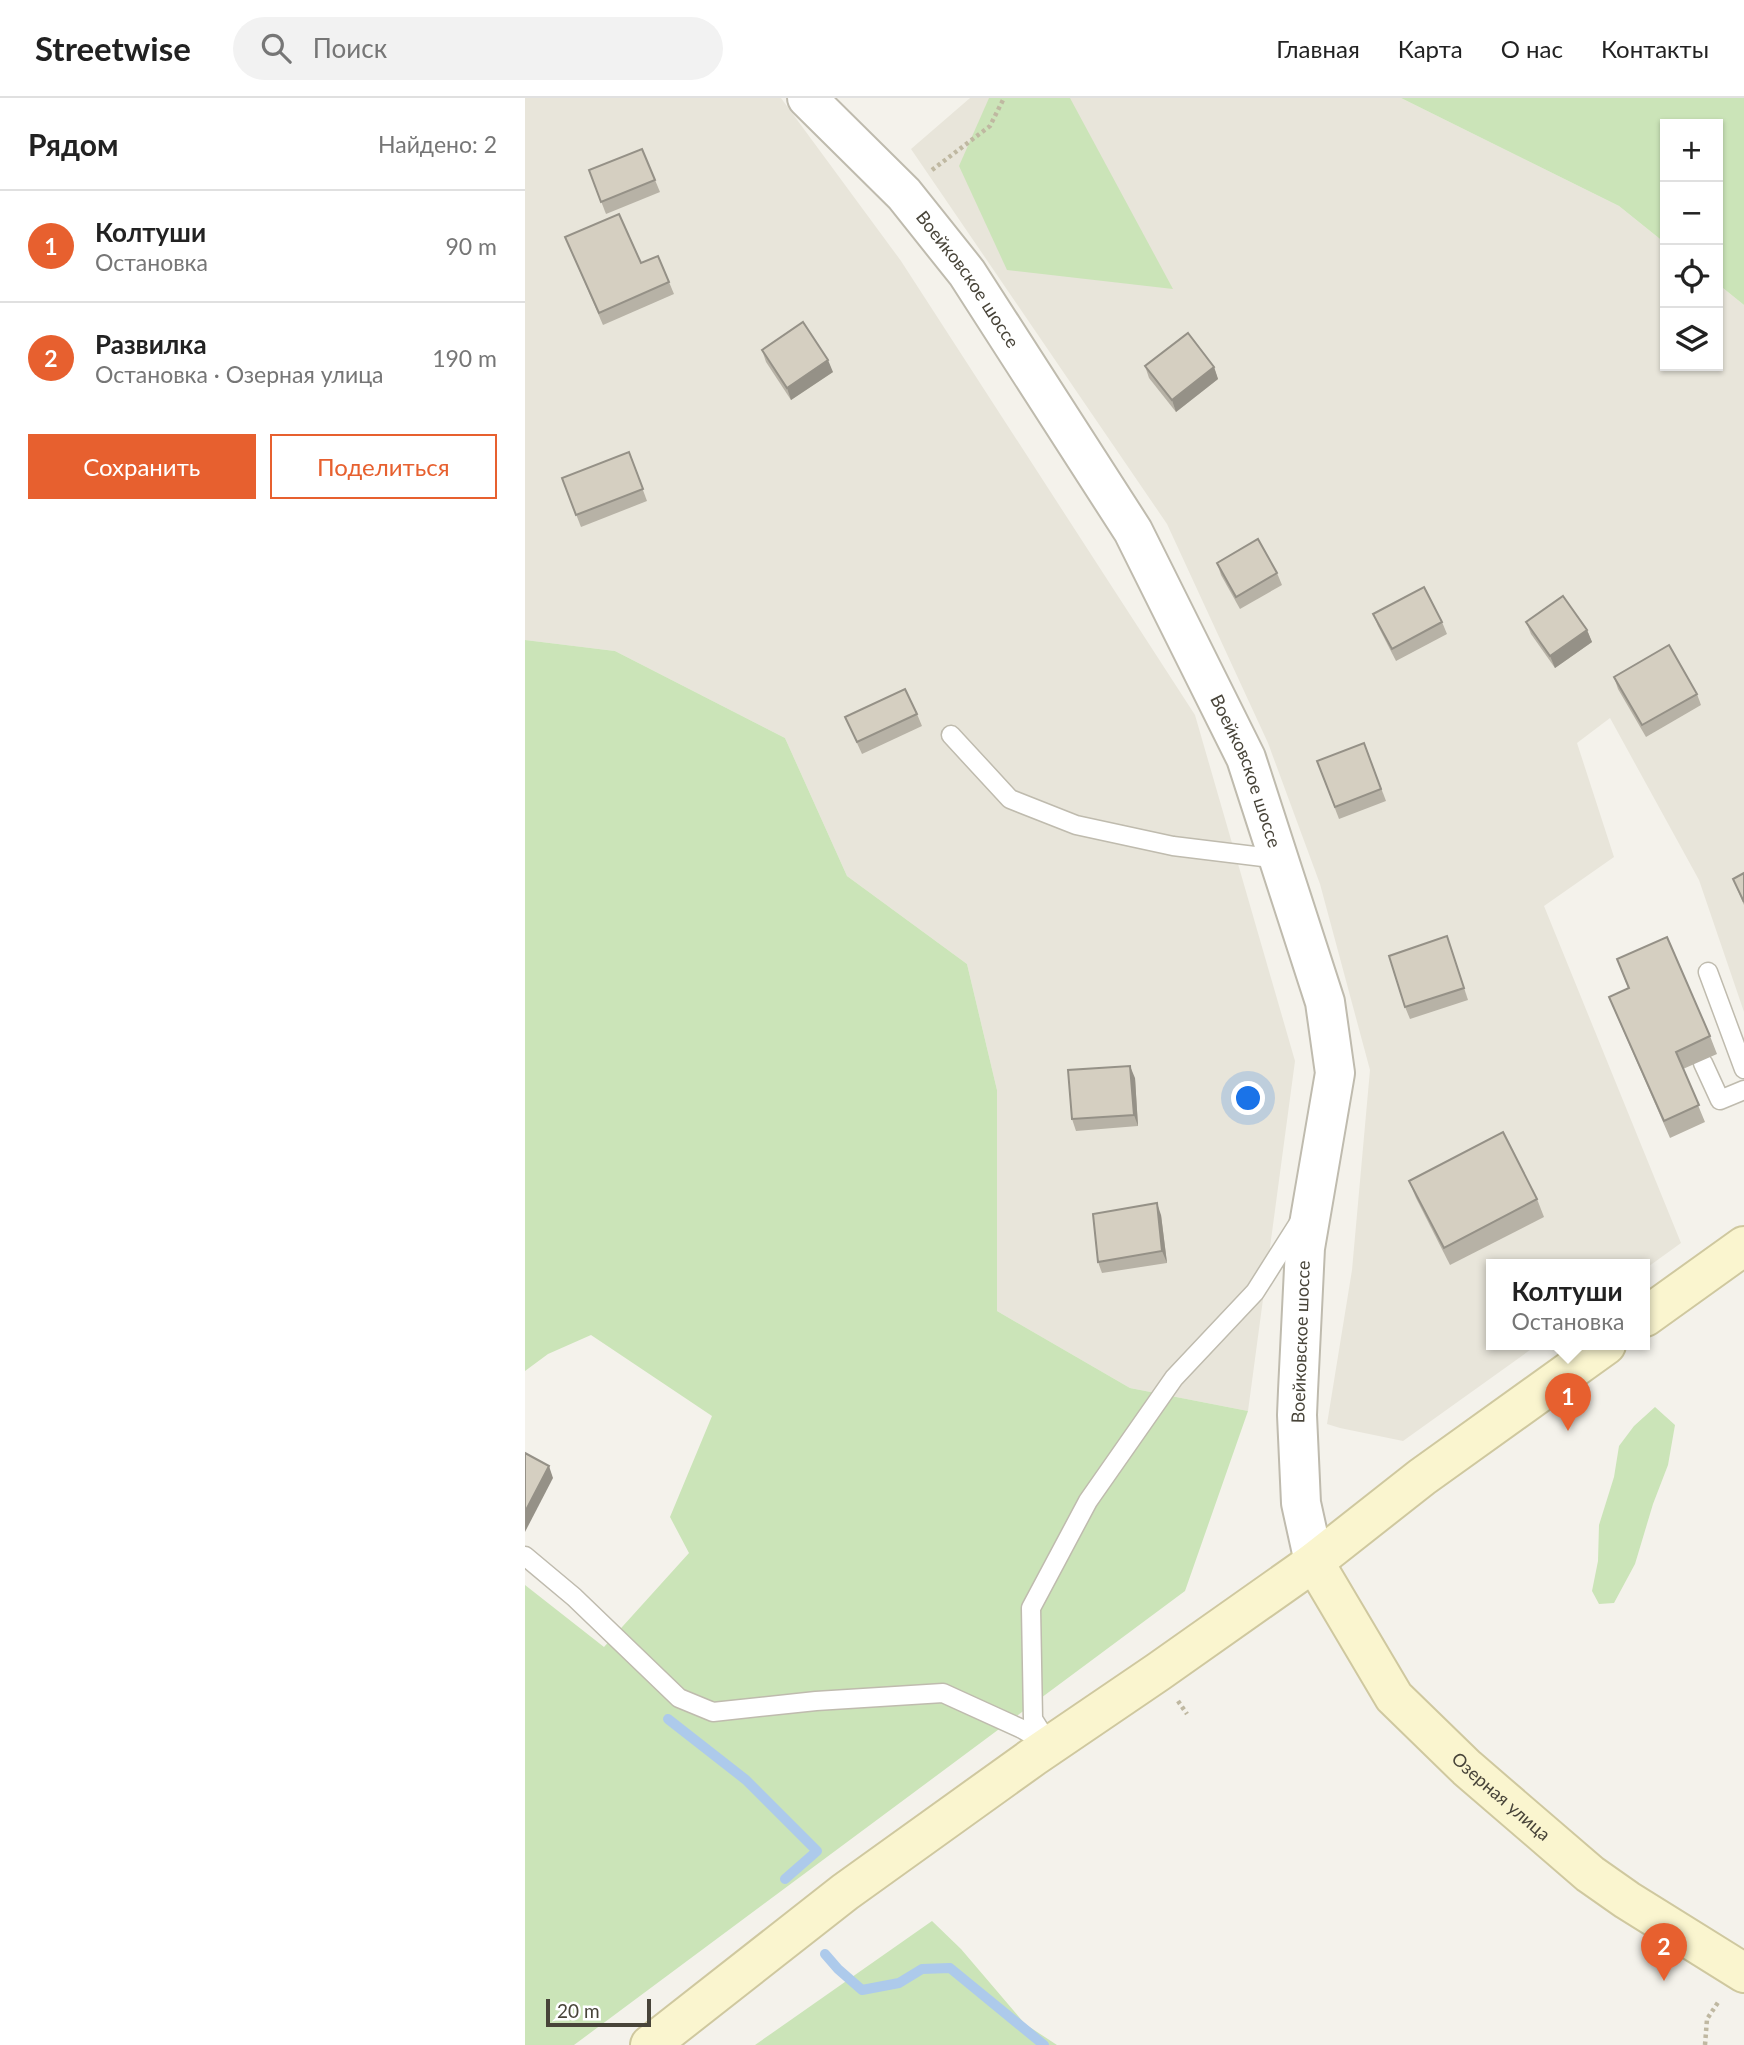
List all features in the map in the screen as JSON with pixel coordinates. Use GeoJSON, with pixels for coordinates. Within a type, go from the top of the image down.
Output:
{"type":"FeatureCollection","features":[{"type":"Feature","properties":{"kind":"main road"},"geometry":{"type":"LineString","coordinates":[[1650,1313],[1744,1246]]}},
{"type":"Feature","properties":{"kind":"main road"},"geometry":{"type":"LineString","coordinates":[[650,2045],[845,1892],[1314,1562],[1422,1477],[1599,1350]]}},
{"type":"Feature","properties":{"kind":"main road","name":"Озерная улица"},"geometry":{"type":"LineString","coordinates":[[1314,1562],[1394,1697],[1449,1751],[1590,1874],[1741,1971]]}},
{"type":"Feature","properties":{"kind":"street","name":"Воейковское шоссе"},"geometry":{"type":"LineString","coordinates":[[807,98],[904,194],[967,273],[1133,531],[1246,758],[1325,1002],[1335,1073],[1305,1248],[1297,1415],[1301,1503],[1314,1562]]}},
{"type":"Feature","properties":{"kind":"lane"},"geometry":{"type":"LineString","coordinates":[[951,735],[1010,799],[1076,825],[1173,846],[1280,859]]}},
{"type":"Feature","properties":{"kind":"lane"},"geometry":{"type":"LineString","coordinates":[[1708,972],[1744,1069]]}},
{"type":"Feature","properties":{"kind":"lane"},"geometry":{"type":"LineString","coordinates":[[1703,1063],[1720,1100],[1744,1090]]}},
{"type":"Feature","properties":{"kind":"lane"},"geometry":{"type":"LineString","coordinates":[[1050,1746],[1033,1719],[1031,1608],[1096,1490],[1174,1378],[1255,1292],[1312,1202]]}},
{"type":"Feature","properties":{"kind":"lane"},"geometry":{"type":"LineString","coordinates":[[525,1556],[574,1597],[679,1698],[713,1712],[816,1701],[943,1693],[1022,1729],[1050,1746]]}},
{"type":"Feature","properties":{"kind":"path"},"geometry":{"type":"LineString","coordinates":[[904,194],[941,162],[990,126],[1004,98]]}},
{"type":"Feature","properties":{"kind":"path"},"geometry":{"type":"LineString","coordinates":[[1705,2045],[1707,2019],[1741,1971]]}},
{"type":"Feature","properties":{"kind":"shaded area"},"geometry":{"type":"Polygon","coordinates":[[[525,98],[781,98],[901,261],[1195,715],[1295,1061],[1248,1411],[1130,1388],[997,1311],[997,1090],[967,964],[847,876],[785,738],[615,651],[525,640],[525,98]]]}},
{"type":"Feature","properties":{"kind":"shaded area"},"geometry":{"type":"Polygon","coordinates":[[[970,98],[1401,98],[1619,206],[1660,239],[1660,371],[1723,371],[1723,288],[1744,305],[1744,1012],[1699,880],[1610,718],[1577,743],[1614,857],[1544,906],[1681,1243],[1650,1265],[1650,1259],[1486,1259],[1486,1350],[1530,1350],[1403,1441],[1327,1424],[1352,1270],[1370,1070],[1320,884],[1268,743],[1167,524],[911,149],[970,98]]]}},
{"type":"Feature","properties":{"kind":"green space"},"geometry":{"type":"Polygon","coordinates":[[[989,98],[1070,98],[1173,289],[1007,270],[959,166],[989,98]]]}},
{"type":"Feature","properties":{"kind":"green space"},"geometry":{"type":"Polygon","coordinates":[[[1401,98],[1744,98],[1744,305],[1723,288],[1723,119],[1660,119],[1660,239],[1619,206],[1401,98]]]}},
{"type":"Feature","properties":{"kind":"green space"},"geometry":{"type":"Polygon","coordinates":[[[525,640],[615,651],[785,738],[847,876],[967,964],[997,1090],[997,1311],[1130,1388],[1248,1411],[1185,1591],[574,2045],[525,2045],[525,1585],[604,1647],[689,1553],[670,1517],[712,1416],[591,1335],[548,1354],[525,1371],[525,640]]]}},
{"type":"Feature","properties":{"kind":"green space"},"geometry":{"type":"Polygon","coordinates":[[[1655,1407],[1675,1425],[1668,1465],[1635,1564],[1614,1603],[1599,1604],[1592,1591],[1598,1561],[1599,1525],[1614,1477],[1619,1446],[1634,1426],[1655,1407]]]}},
{"type":"Feature","properties":{"kind":"green space"},"geometry":{"type":"Polygon","coordinates":[[[932,1921],[961,1949],[1025,2024],[1057,2045],[755,2045],[932,1921]]]}},
{"type":"Feature","properties":{"kind":"building"},"geometry":{"type":"Polygon","coordinates":[[[642,149],[655,180],[601,202],[589,170],[642,149]]]}},
{"type":"Feature","properties":{"kind":"building"},"geometry":{"type":"Polygon","coordinates":[[[619,214],[641,263],[658,256],[669,282],[599,313],[565,237],[619,214]]]}},
{"type":"Feature","properties":{"kind":"building"},"geometry":{"type":"Polygon","coordinates":[[[803,322],[828,360],[787,388],[762,350],[803,322]]]}},
{"type":"Feature","properties":{"kind":"building"},"geometry":{"type":"Polygon","coordinates":[[[1188,333],[1214,367],[1172,400],[1145,366],[1188,333]]]}},
{"type":"Feature","properties":{"kind":"building"},"geometry":{"type":"Polygon","coordinates":[[[629,452],[643,489],[576,515],[562,478],[629,452]]]}},
{"type":"Feature","properties":{"kind":"building"},"geometry":{"type":"Polygon","coordinates":[[[1258,539],[1277,573],[1236,597],[1217,563],[1258,539]]]}},
{"type":"Feature","properties":{"kind":"building"},"geometry":{"type":"Polygon","coordinates":[[[1424,587],[1442,622],[1392,649],[1373,614],[1424,587]]]}},
{"type":"Feature","properties":{"kind":"building"},"geometry":{"type":"Polygon","coordinates":[[[1563,596],[1587,630],[1550,656],[1526,622],[1563,596]]]}},
{"type":"Feature","properties":{"kind":"building"},"geometry":{"type":"Polygon","coordinates":[[[1669,645],[1697,694],[1642,725],[1614,677],[1669,645]]]}},
{"type":"Feature","properties":{"kind":"building"},"geometry":{"type":"Polygon","coordinates":[[[905,689],[917,714],[857,742],[845,717],[905,689]]]}},
{"type":"Feature","properties":{"kind":"building"},"geometry":{"type":"Polygon","coordinates":[[[1364,743],[1381,789],[1335,807],[1317,761],[1364,743]]]}},
{"type":"Feature","properties":{"kind":"building"},"geometry":{"type":"Polygon","coordinates":[[[1744,873],[1744,902],[1733,879],[1744,873]]]}},
{"type":"Feature","properties":{"kind":"building"},"geometry":{"type":"Polygon","coordinates":[[[1447,936],[1464,988],[1405,1007],[1389,956],[1447,936]]]}},
{"type":"Feature","properties":{"kind":"building"},"geometry":{"type":"Polygon","coordinates":[[[1667,937],[1710,1036],[1676,1052],[1699,1105],[1664,1121],[1609,997],[1629,988],[1617,959],[1667,937]]]}},
{"type":"Feature","properties":{"kind":"building"},"geometry":{"type":"Polygon","coordinates":[[[1130,1066],[1134,1115],[1072,1119],[1068,1070],[1130,1066]]]}},
{"type":"Feature","properties":{"kind":"building"},"geometry":{"type":"Polygon","coordinates":[[[1503,1132],[1537,1199],[1444,1248],[1409,1181],[1503,1132]]]}},
{"type":"Feature","properties":{"kind":"building"},"geometry":{"type":"Polygon","coordinates":[[[1157,1203],[1162,1251],[1098,1262],[1093,1214],[1157,1203]]]}},
{"type":"Feature","properties":{"kind":"building"},"geometry":{"type":"Polygon","coordinates":[[[525,1453],[549,1466],[525,1512],[525,1453]]]}},
{"type":"Feature","properties":{"kind":"waterway"},"geometry":{"type":"LineString","coordinates":[[668,1719],[746,1780],[817,1851],[785,1879]]}},
{"type":"Feature","properties":{"kind":"waterway"},"geometry":{"type":"LineString","coordinates":[[825,1954],[862,1990],[899,1983],[922,1969],[950,1968],[1044,2045]]}},
{"type":"Feature","properties":{"kind":"place","name":"Колтуши"},"geometry":{"type":"Point","coordinates":[1568,1431]}},
{"type":"Feature","properties":{"kind":"place","name":"Развилка"},"geometry":{"type":"Point","coordinates":[1664,1981]}}]}
